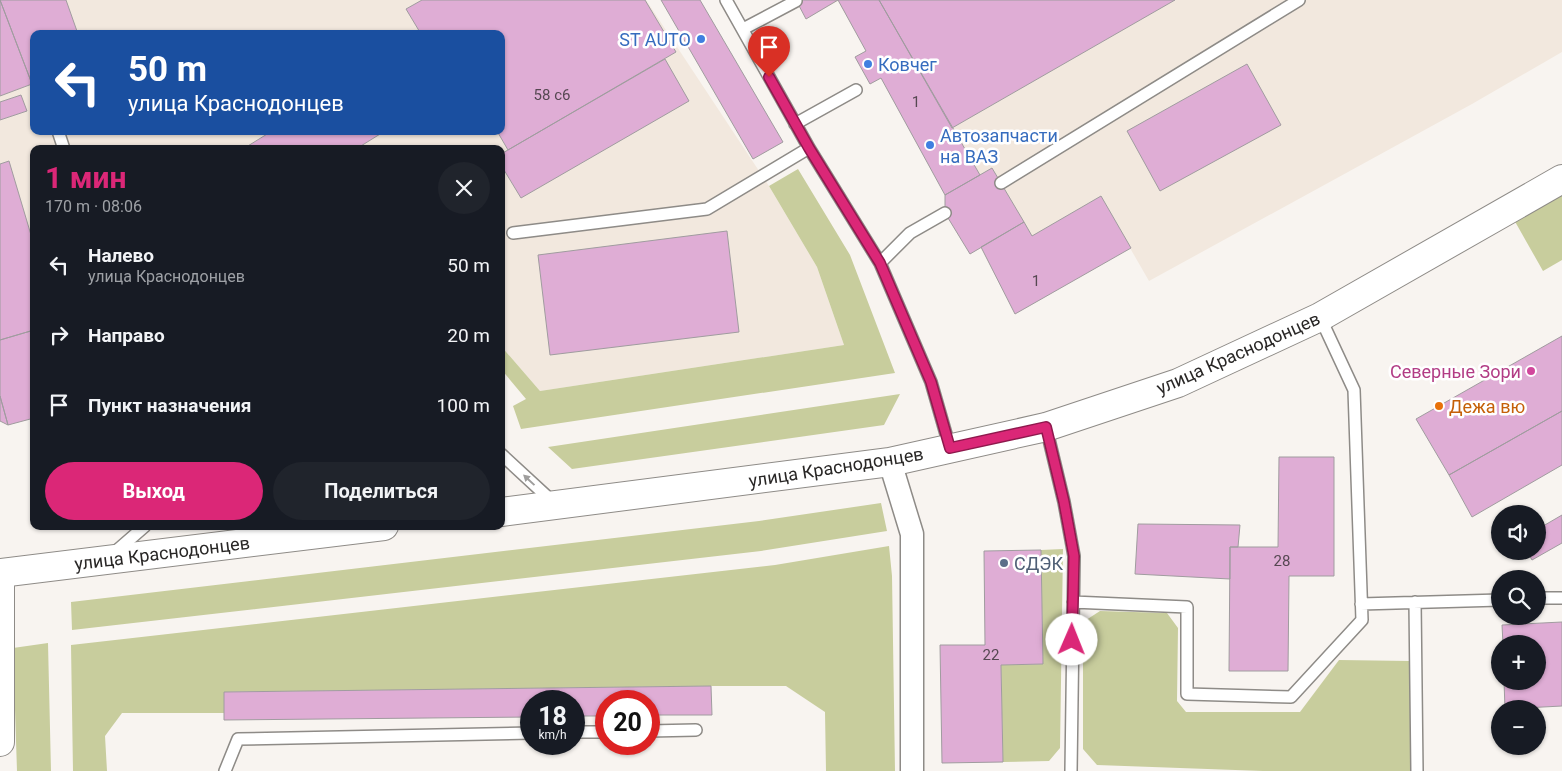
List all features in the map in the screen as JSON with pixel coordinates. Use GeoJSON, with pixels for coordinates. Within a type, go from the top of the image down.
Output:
{"type":"FeatureCollection","features":[{"type":"Feature","properties":{"kind":"main road","name":"улица Краснодонцев"},"geometry":{"type":"LineString","coordinates":[[505,511],[890,462],[1046,427],[1178,383],[1320,317],[1562,179]]}},
{"type":"Feature","properties":{"kind":"main road","name":"улица Краснодонцев"},"geometry":{"type":"LineString","coordinates":[[0,573],[351,530]]}},
{"type":"Feature","properties":{"kind":"main road"},"geometry":{"type":"LineString","coordinates":[[0,573],[0,742]]}},
{"type":"Feature","properties":{"kind":"street"},"geometry":{"type":"LineString","coordinates":[[890,462],[912,534],[912,771]]}},
{"type":"Feature","properties":{"kind":"lane"},"geometry":{"type":"LineString","coordinates":[[726,0],[809,148],[880,263],[931,382],[950,448]]}},
{"type":"Feature","properties":{"kind":"lane"},"geometry":{"type":"LineString","coordinates":[[1001,183],[1299,0]]}},
{"type":"Feature","properties":{"kind":"lane"},"geometry":{"type":"LineString","coordinates":[[743,29],[796,1]]}},
{"type":"Feature","properties":{"kind":"lane"},"geometry":{"type":"LineString","coordinates":[[796,124],[856,90]]}},
{"type":"Feature","properties":{"kind":"lane"},"geometry":{"type":"LineString","coordinates":[[513,232],[707,208],[809,148]]}},
{"type":"Feature","properties":{"kind":"lane"},"geometry":{"type":"LineString","coordinates":[[880,263],[910,232],[945,213]]}},
{"type":"Feature","properties":{"kind":"lane"},"geometry":{"type":"LineString","coordinates":[[1073,602],[1187,607],[1187,694],[1291,697],[1362,620],[1354,390],[1320,317]]}},
{"type":"Feature","properties":{"kind":"lane"},"geometry":{"type":"LineString","coordinates":[[1046,427],[1064,502],[1074,556],[1071,771]]}},
{"type":"Feature","properties":{"kind":"lane"},"geometry":{"type":"LineString","coordinates":[[505,458],[556,505]]}},
{"type":"Feature","properties":{"kind":"lane"},"geometry":{"type":"LineString","coordinates":[[106,560],[140,530]]}},
{"type":"Feature","properties":{"kind":"lane"},"geometry":{"type":"LineString","coordinates":[[1546,598],[1562,598]]}},
{"type":"Feature","properties":{"kind":"lane"},"geometry":{"type":"LineString","coordinates":[[1362,604],[1491,600]]}},
{"type":"Feature","properties":{"kind":"lane"},"geometry":{"type":"LineString","coordinates":[[1415,602],[1417,771]]}},
{"type":"Feature","properties":{"kind":"lane"},"geometry":{"type":"LineString","coordinates":[[660,731],[696,730]]}},
{"type":"Feature","properties":{"kind":"lane"},"geometry":{"type":"LineString","coordinates":[[225,771],[238,739],[520,733]]}},
{"type":"Feature","properties":{"kind":"shaded area"},"geometry":{"type":"Polygon","coordinates":[[[0,0],[646,0],[769,186],[817,267],[844,345],[540,391],[505,351],[505,145],[362,145],[379,135],[505,135],[505,30],[30,30],[30,79],[0,0]]]}},
{"type":"Feature","properties":{"kind":"shaded area"},"geometry":{"type":"Polygon","coordinates":[[[796,0],[1562,0],[1562,52],[1472,104],[1149,281],[1130,248],[1015,314],[981,248],[970,254],[945,213],[945,195],[881,78],[870,84],[855,57],[866,51],[838,1],[806,19],[796,0]]]}},
{"type":"Feature","properties":{"kind":"shaded area"},"geometry":{"type":"Polygon","coordinates":[[[30,85],[30,135],[266,135],[249,145],[30,145],[30,419],[8,425],[0,421],[0,96],[30,85]]]}},
{"type":"Feature","properties":{"kind":"green space"},"geometry":{"type":"Polygon","coordinates":[[[798,169],[850,255],[895,373],[521,429],[513,406],[526,399],[505,374],[505,351],[540,391],[844,345],[817,267],[769,186],[798,169]]]}},
{"type":"Feature","properties":{"kind":"green space"},"geometry":{"type":"Polygon","coordinates":[[[1562,190],[1562,260],[1543,271],[1513,218],[1562,190]]]}},
{"type":"Feature","properties":{"kind":"green space"},"geometry":{"type":"Polygon","coordinates":[[[900,394],[884,425],[572,469],[548,447],[900,394]]]}},
{"type":"Feature","properties":{"kind":"green space"},"geometry":{"type":"Polygon","coordinates":[[[881,503],[887,531],[761,551],[72,630],[71,602],[759,521],[881,503]]]}},
{"type":"Feature","properties":{"kind":"green space"},"geometry":{"type":"Polygon","coordinates":[[[889,546],[892,576],[895,771],[826,771],[825,712],[786,686],[711,686],[224,692],[224,713],[122,713],[105,736],[107,771],[73,771],[71,645],[775,565],[889,546]]]}},
{"type":"Feature","properties":{"kind":"green space"},"geometry":{"type":"Polygon","coordinates":[[[1063,549],[1060,748],[1049,761],[1003,762],[1001,665],[1043,664],[1041,550],[1063,549]]]}},
{"type":"Feature","properties":{"kind":"green space"},"geometry":{"type":"Polygon","coordinates":[[[1100,611],[1167,613],[1178,628],[1177,701],[1186,712],[1300,712],[1339,660],[1410,661],[1410,771],[1263,771],[1097,765],[1083,749],[1083,622],[1100,611]]]}},
{"type":"Feature","properties":{"kind":"green space"},"geometry":{"type":"Polygon","coordinates":[[[48,643],[51,771],[17,771],[13,648],[48,643]]]}},
{"type":"Feature","properties":{"kind":"building"},"geometry":{"type":"Polygon","coordinates":[[[0,0],[66,0],[77,30],[30,30],[30,79],[0,0]]]}},
{"type":"Feature","properties":{"kind":"building"},"geometry":{"type":"Polygon","coordinates":[[[0,0],[30,79],[30,85],[0,96],[0,0]]]}},
{"type":"Feature","properties":{"kind":"building"},"geometry":{"type":"Polygon","coordinates":[[[422,0],[645,0],[676,52],[508,150],[499,135],[505,135],[505,30],[419,30],[406,9],[422,0]]]}},
{"type":"Feature","properties":{"kind":"building"},"geometry":{"type":"Polygon","coordinates":[[[661,0],[700,0],[783,142],[753,159],[661,0]]]}},
{"type":"Feature","properties":{"kind":"building"},"geometry":{"type":"Polygon","coordinates":[[[796,0],[838,0],[806,19],[796,0]]]}},
{"type":"Feature","properties":{"kind":"building"},"geometry":{"type":"Polygon","coordinates":[[[838,0],[879,0],[980,175],[945,195],[881,78],[870,84],[855,57],[866,51],[838,0]]]}},
{"type":"Feature","properties":{"kind":"building"},"geometry":{"type":"Polygon","coordinates":[[[879,0],[1175,0],[952,128],[879,0]]]}},
{"type":"Feature","properties":{"kind":"building"},"geometry":{"type":"Polygon","coordinates":[[[665,59],[689,101],[521,198],[505,172],[505,152],[665,59]]]}},
{"type":"Feature","properties":{"kind":"building"},"geometry":{"type":"Polygon","coordinates":[[[1247,64],[1281,125],[1160,191],[1127,131],[1247,64]]]}},
{"type":"Feature","properties":{"kind":"building"},"geometry":{"type":"Polygon","coordinates":[[[21,95],[27,111],[0,120],[0,102],[21,95]]]}},
{"type":"Feature","properties":{"kind":"building"},"geometry":{"type":"Polygon","coordinates":[[[266,135],[379,135],[362,145],[249,145],[266,135]]]}},
{"type":"Feature","properties":{"kind":"building"},"geometry":{"type":"Polygon","coordinates":[[[9,161],[30,232],[30,331],[0,340],[0,164],[9,161]]]}},
{"type":"Feature","properties":{"kind":"building"},"geometry":{"type":"Polygon","coordinates":[[[992,168],[1024,222],[970,254],[945,213],[945,195],[992,168]]]}},
{"type":"Feature","properties":{"kind":"building"},"geometry":{"type":"Polygon","coordinates":[[[1101,196],[1131,248],[1015,314],[981,247],[1024,222],[1032,236],[1101,196]]]}},
{"type":"Feature","properties":{"kind":"building"},"geometry":{"type":"Polygon","coordinates":[[[727,231],[739,332],[550,355],[538,255],[727,231]]]}},
{"type":"Feature","properties":{"kind":"building"},"geometry":{"type":"Polygon","coordinates":[[[30,331],[30,419],[8,425],[0,396],[0,340],[30,331]]]}},
{"type":"Feature","properties":{"kind":"building","name":"Северные Зори"},"geometry":{"type":"Polygon","coordinates":[[[1562,336],[1562,411],[1449,475],[1416,419],[1562,336]]]}},
{"type":"Feature","properties":{"kind":"building"},"geometry":{"type":"Polygon","coordinates":[[[0,396],[8,425],[0,421],[0,396]]]}},
{"type":"Feature","properties":{"kind":"building"},"geometry":{"type":"Polygon","coordinates":[[[1562,411],[1562,465],[1472,517],[1449,475],[1562,411]]]}},
{"type":"Feature","properties":{"kind":"building"},"geometry":{"type":"Polygon","coordinates":[[[1279,457],[1334,457],[1334,576],[1289,576],[1288,671],[1229,671],[1230,547],[1278,547],[1279,457]]]}},
{"type":"Feature","properties":{"kind":"building"},"geometry":{"type":"Polygon","coordinates":[[[1562,515],[1562,543],[1546,552],[1546,524],[1562,515]]]}},
{"type":"Feature","properties":{"kind":"building"},"geometry":{"type":"Polygon","coordinates":[[[1138,524],[1240,525],[1238,547],[1230,547],[1230,579],[1135,574],[1138,524]]]}},
{"type":"Feature","properties":{"kind":"building"},"geometry":{"type":"Polygon","coordinates":[[[1041,550],[1043,664],[1001,665],[1003,762],[942,763],[940,645],[985,645],[984,551],[1041,550]]]}},
{"type":"Feature","properties":{"kind":"building"},"geometry":{"type":"Polygon","coordinates":[[[1562,622],[1562,706],[1546,707],[1546,700],[1505,700],[1504,690],[1546,690],[1546,635],[1503,635],[1502,625],[1546,625],[1546,623],[1562,622]]]}},
{"type":"Feature","properties":{"kind":"building"},"geometry":{"type":"Polygon","coordinates":[[[711,686],[712,715],[660,715],[660,690],[595,690],[595,716],[585,716],[585,690],[520,690],[520,717],[224,720],[224,692],[711,686]]]}},
{"type":"Feature","properties":{"kind":"place","name":"ST AUTO"},"geometry":{"type":"Point","coordinates":[701,39]}},
{"type":"Feature","properties":{"kind":"place","name":"Ковчег"},"geometry":{"type":"Point","coordinates":[868,64]}},
{"type":"Feature","properties":{"kind":"place","name":"Автозапчасти на ВАЗ"},"geometry":{"type":"Point","coordinates":[930,145]}},
{"type":"Feature","properties":{"kind":"place","name":"Северные Зори"},"geometry":{"type":"Point","coordinates":[1531,371]}},
{"type":"Feature","properties":{"kind":"place","name":"Дежа вю"},"geometry":{"type":"Point","coordinates":[1439,406]}},
{"type":"Feature","properties":{"kind":"place","name":"СДЭК"},"geometry":{"type":"Point","coordinates":[1004,563]}},
{"type":"Feature","properties":{"kind":"route"},"geometry":{"type":"LineString","coordinates":[[769,77],[809,148],[880,263],[931,382],[950,448],[1046,427],[1064,502],[1074,556],[1072,640]]}}]}
